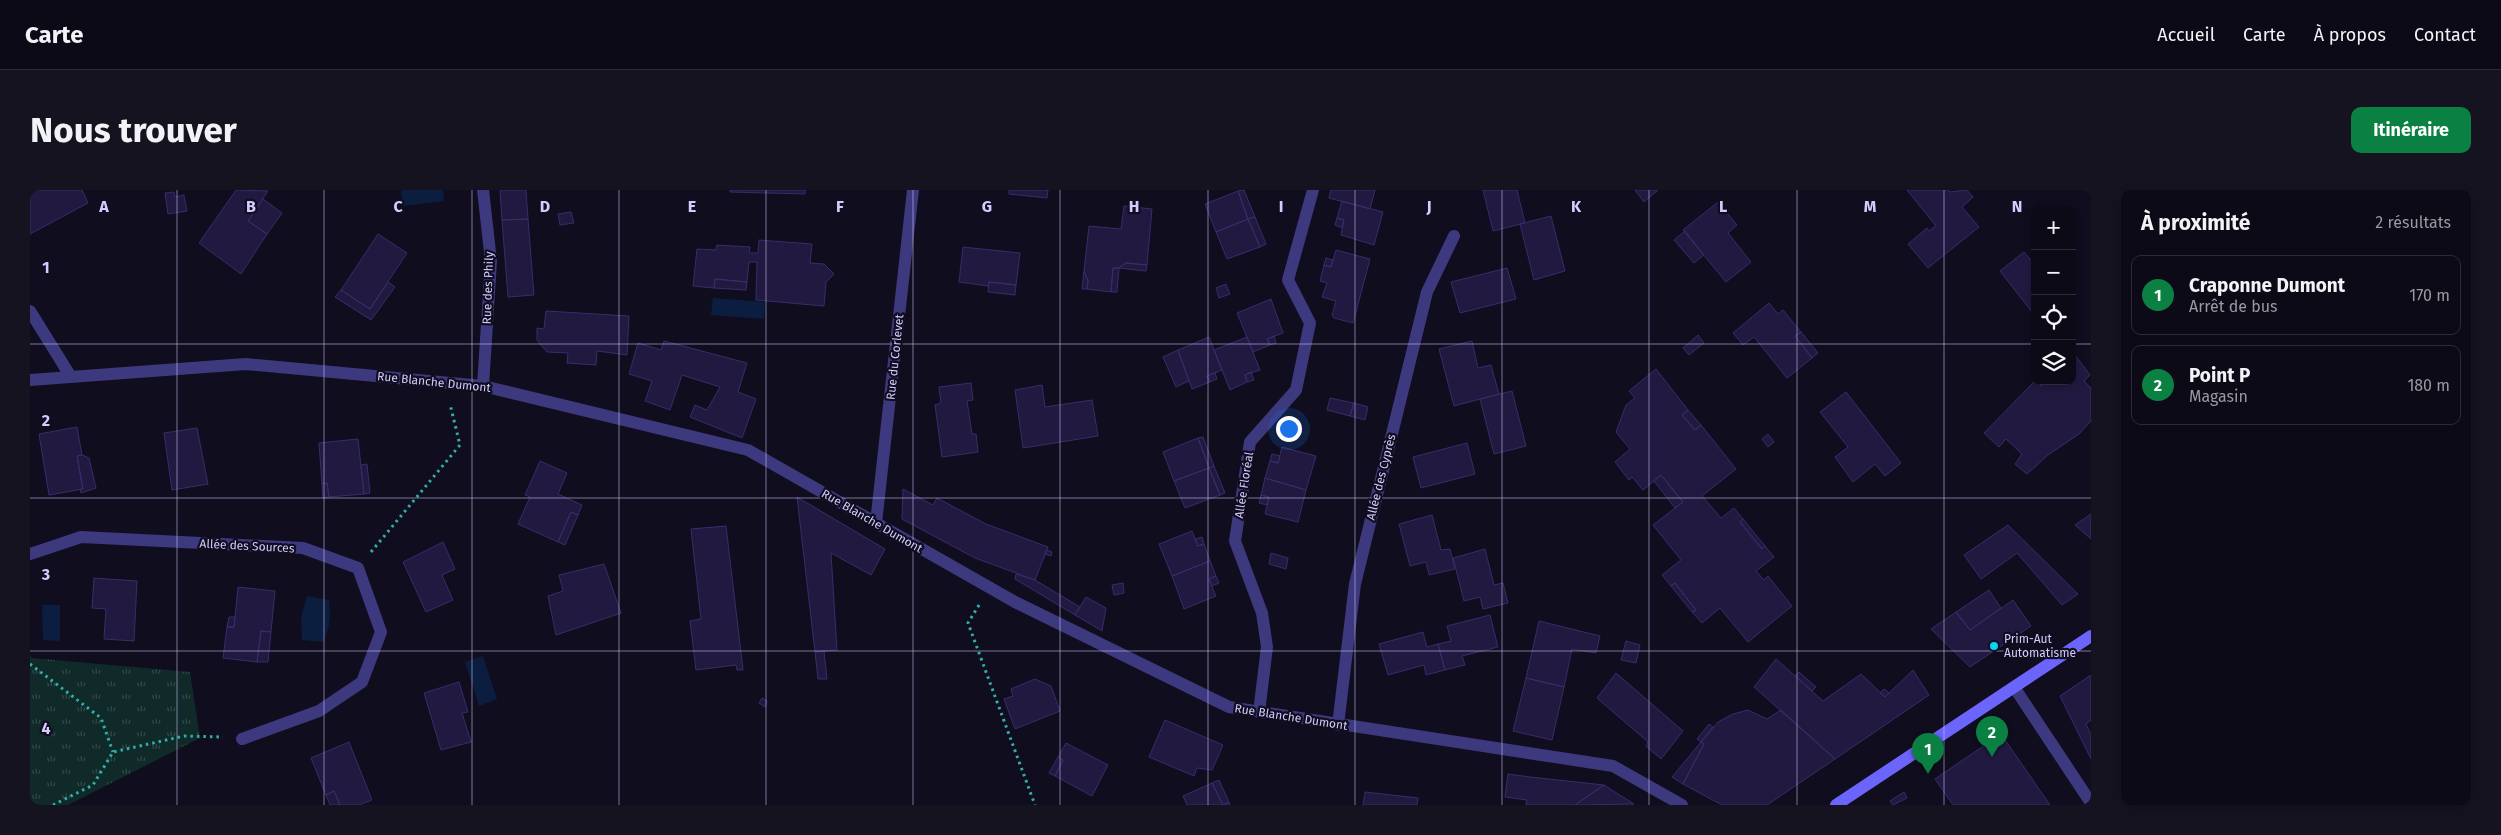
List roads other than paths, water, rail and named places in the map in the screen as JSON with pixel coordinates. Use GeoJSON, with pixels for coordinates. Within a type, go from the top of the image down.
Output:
{"type":"FeatureCollection","features":[{"type":"Feature","properties":{"kind":"main road"},"geometry":{"type":"LineString","coordinates":[[1842,803],[2091,636]]}},
{"type":"Feature","properties":{"kind":"street","name":"Rue des Phily"},"geometry":{"type":"LineString","coordinates":[[483,190],[491,260],[483,386]]}},
{"type":"Feature","properties":{"kind":"street","name":"Rue du Corlevet"},"geometry":{"type":"LineString","coordinates":[[876,523],[913,190]]}},
{"type":"Feature","properties":{"kind":"street","name":"Allée Floréal"},"geometry":{"type":"LineString","coordinates":[[1259,712],[1267,647],[1262,613],[1235,541],[1250,442],[1296,390],[1310,323],[1288,280],[1313,190]]}},
{"type":"Feature","properties":{"kind":"street","name":"Allée des Cyprès"},"geometry":{"type":"LineString","coordinates":[[1338,725],[1355,584],[1427,292],[1454,236]]}},
{"type":"Feature","properties":{"kind":"street"},"geometry":{"type":"LineString","coordinates":[[30,311],[71,377]]}},
{"type":"Feature","properties":{"kind":"street","name":"Rue Blanche Dumont"},"geometry":{"type":"LineString","coordinates":[[30,380],[246,364],[445,382],[483,386],[748,450],[990,587],[1229,707],[1613,766],[1682,805]]}},
{"type":"Feature","properties":{"kind":"street","name":"Allée des Sources"},"geometry":{"type":"LineString","coordinates":[[30,554],[81,537],[303,548],[358,568],[381,632],[362,682],[319,711],[242,739]]}},
{"type":"Feature","properties":{"kind":"street"},"geometry":{"type":"LineString","coordinates":[[2014,687],[2091,803]]}},
{"type":"Feature","properties":{"kind":"water"},"geometry":{"type":"Polygon","coordinates":[[[401,190],[443,190],[444,201],[403,206],[401,190]]]}},
{"type":"Feature","properties":{"kind":"water"},"geometry":{"type":"Polygon","coordinates":[[[713,298],[765,302],[764,319],[711,315],[713,298]]]}},
{"type":"Feature","properties":{"kind":"water"},"geometry":{"type":"Polygon","coordinates":[[[307,596],[329,600],[329,621],[323,642],[302,640],[301,618],[307,596]]]}},
{"type":"Feature","properties":{"kind":"water"},"geometry":{"type":"Polygon","coordinates":[[[42,605],[60,605],[60,641],[43,640],[42,605]]]}},
{"type":"Feature","properties":{"kind":"water"},"geometry":{"type":"Polygon","coordinates":[[[483,656],[497,699],[479,706],[465,662],[483,656]]]}},
{"type":"Feature","properties":{"kind":"place","name":"Prim-Aut Automatisme"},"geometry":{"type":"Point","coordinates":[1994,646]}},
{"type":"Feature","properties":{"kind":"place","name":"Point P"},"geometry":{"type":"Point","coordinates":[1992,757]}},
{"type":"Feature","properties":{"kind":"place","name":"Craponne Dumont"},"geometry":{"type":"Point","coordinates":[1928,774]}}]}
